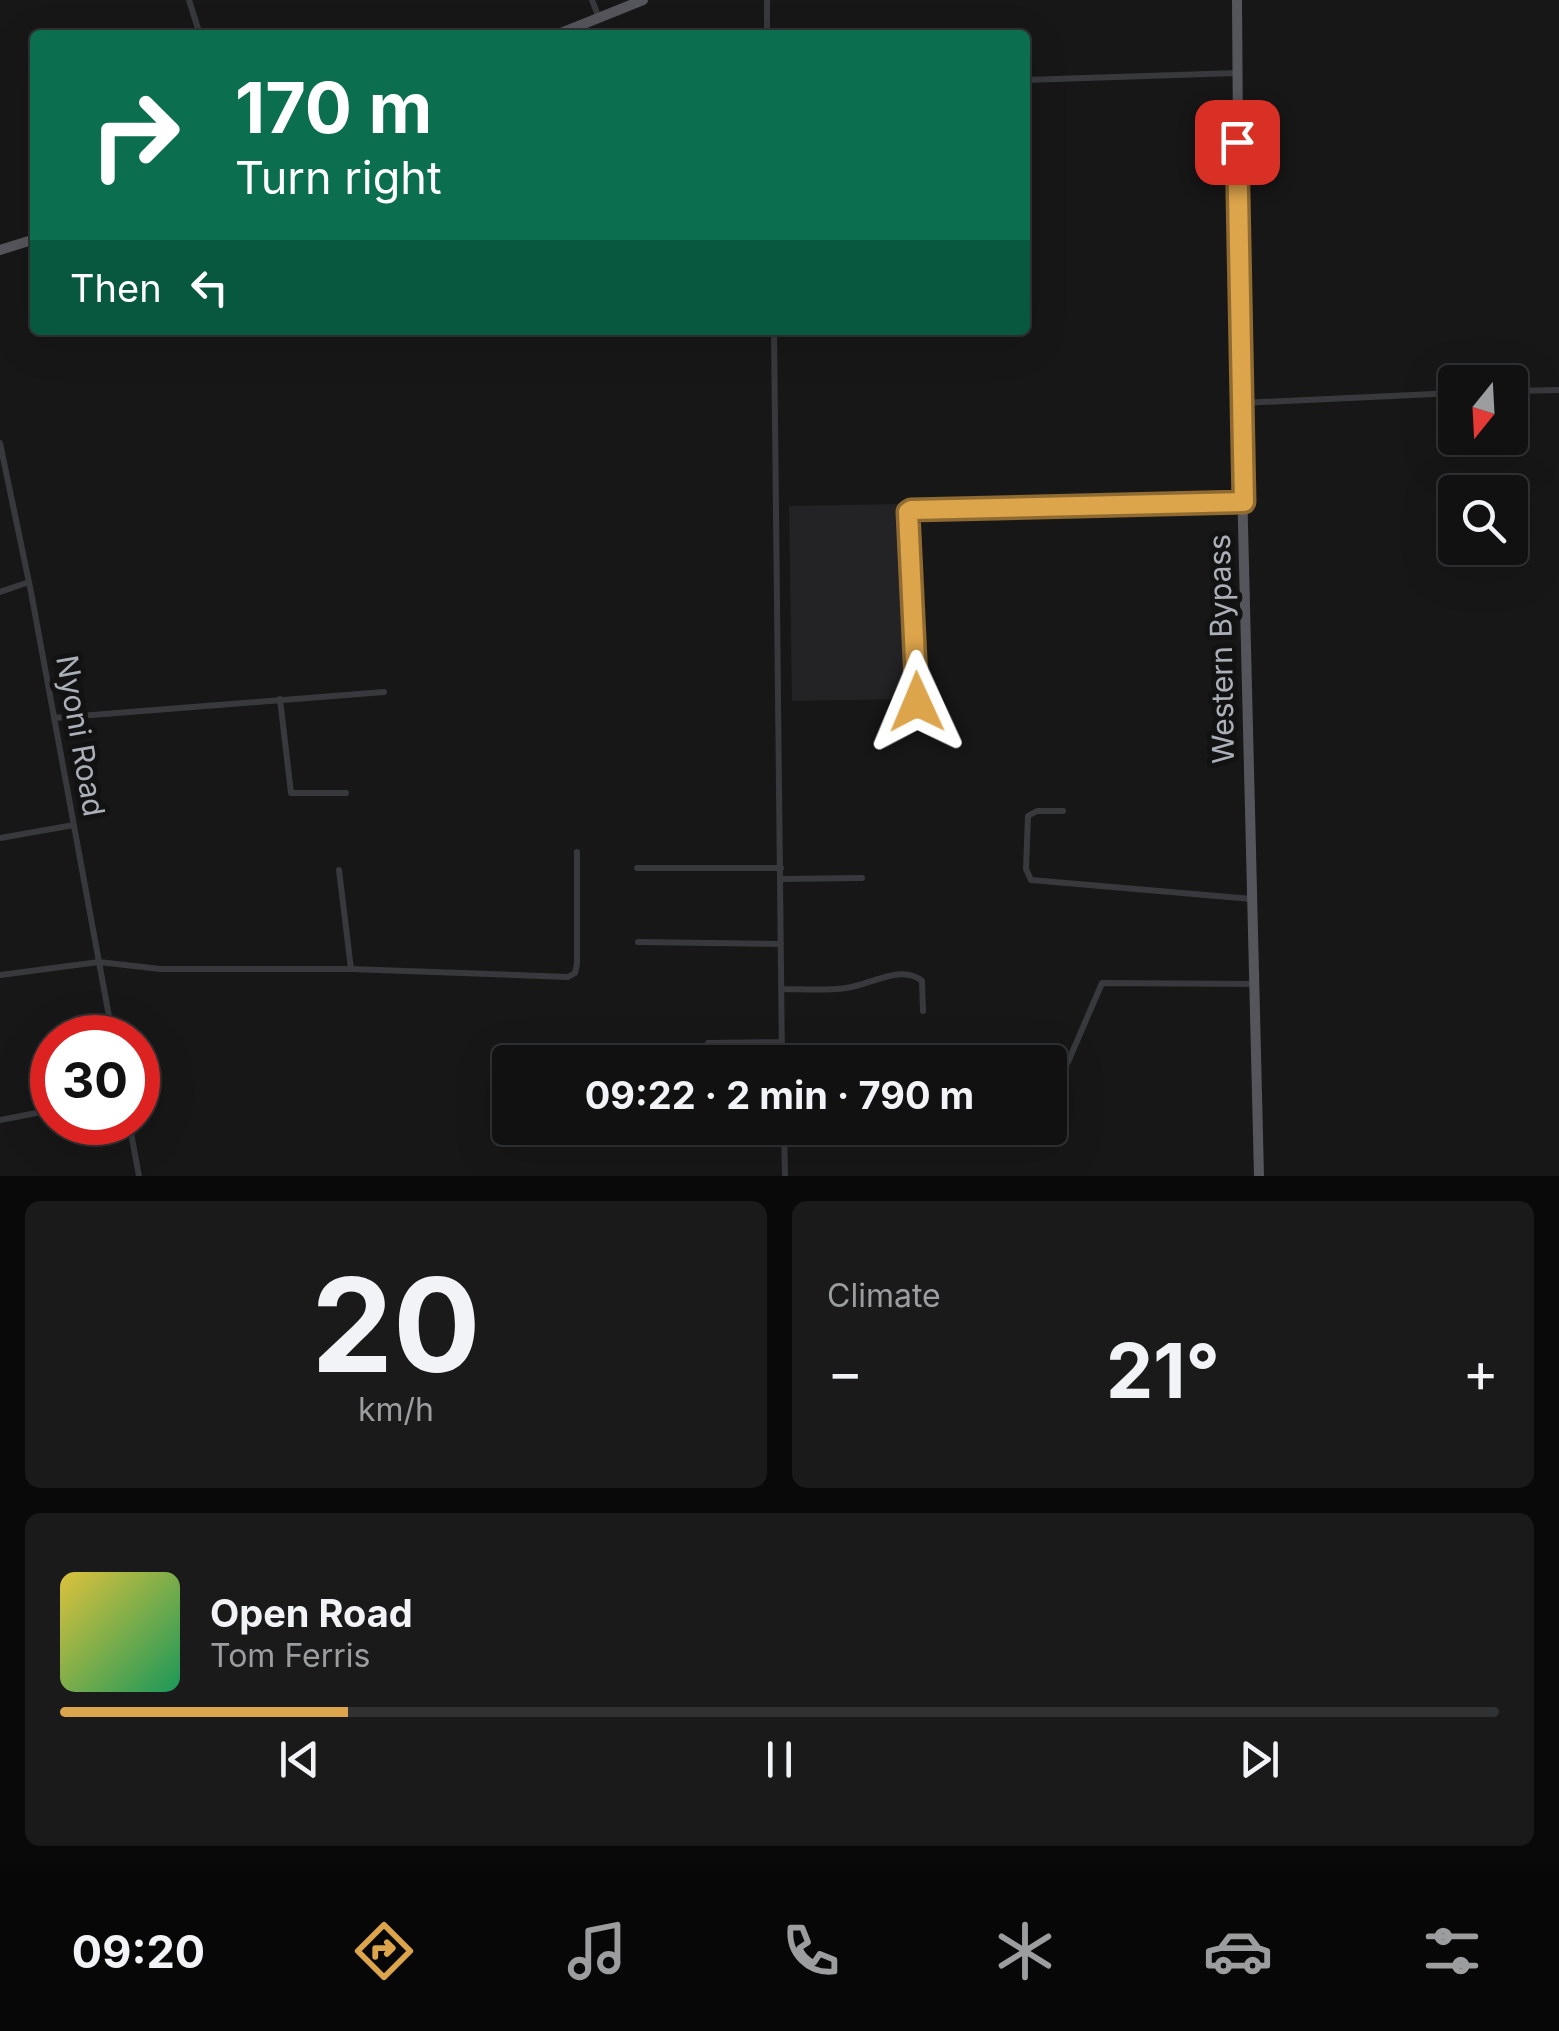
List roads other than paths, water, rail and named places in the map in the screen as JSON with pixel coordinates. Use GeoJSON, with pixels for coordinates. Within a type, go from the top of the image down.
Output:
{"type":"FeatureCollection","features":[{"type":"Feature","properties":{"kind":"main road"},"geometry":{"type":"LineString","coordinates":[[569,30],[642,0]]}},
{"type":"Feature","properties":{"kind":"main road","name":"Western Bypass"},"geometry":{"type":"LineString","coordinates":[[1237,0],[1240,403],[1259,1176]]}},
{"type":"Feature","properties":{"kind":"main road"},"geometry":{"type":"LineString","coordinates":[[0,250],[30,241]]}},
{"type":"Feature","properties":{"kind":"street"},"geometry":{"type":"LineString","coordinates":[[189,0],[198,30]]}},
{"type":"Feature","properties":{"kind":"street"},"geometry":{"type":"LineString","coordinates":[[592,0],[599,18]]}},
{"type":"Feature","properties":{"kind":"street"},"geometry":{"type":"LineString","coordinates":[[767,0],[768,30]]}},
{"type":"Feature","properties":{"kind":"street"},"geometry":{"type":"LineString","coordinates":[[1030,80],[1236,72]]}},
{"type":"Feature","properties":{"kind":"street"},"geometry":{"type":"LineString","coordinates":[[707,1045],[782,1042],[774,335]]}},
{"type":"Feature","properties":{"kind":"street"},"geometry":{"type":"LineString","coordinates":[[1528,391],[1559,390]]}},
{"type":"Feature","properties":{"kind":"street"},"geometry":{"type":"LineString","coordinates":[[1240,403],[1438,394]]}},
{"type":"Feature","properties":{"kind":"street","name":"Nyoni Road"},"geometry":{"type":"LineString","coordinates":[[0,443],[109,1015]]}},
{"type":"Feature","properties":{"kind":"street"},"geometry":{"type":"LineString","coordinates":[[917,702],[908,512],[911,510],[1244,502]]}},
{"type":"Feature","properties":{"kind":"street"},"geometry":{"type":"LineString","coordinates":[[0,592],[29,582]]}},
{"type":"Feature","properties":{"kind":"street"},"geometry":{"type":"LineString","coordinates":[[54,718],[384,692]]}},
{"type":"Feature","properties":{"kind":"street"},"geometry":{"type":"LineString","coordinates":[[280,699],[290,792],[346,793]]}},
{"type":"Feature","properties":{"kind":"street"},"geometry":{"type":"LineString","coordinates":[[1062,811],[1036,811],[1028,816],[1026,870],[1031,880],[1253,900]]}},
{"type":"Feature","properties":{"kind":"street"},"geometry":{"type":"LineString","coordinates":[[0,838],[74,825]]}},
{"type":"Feature","properties":{"kind":"street"},"geometry":{"type":"LineString","coordinates":[[0,975],[99,962],[160,969],[350,969],[572,976],[577,964],[576,852]]}},
{"type":"Feature","properties":{"kind":"street"},"geometry":{"type":"LineString","coordinates":[[638,868],[781,868]]}},
{"type":"Feature","properties":{"kind":"street"},"geometry":{"type":"LineString","coordinates":[[339,870],[350,969]]}},
{"type":"Feature","properties":{"kind":"street"},"geometry":{"type":"LineString","coordinates":[[781,880],[862,878]]}},
{"type":"Feature","properties":{"kind":"street"},"geometry":{"type":"LineString","coordinates":[[638,942],[781,944]]}},
{"type":"Feature","properties":{"kind":"street"},"geometry":{"type":"LineString","coordinates":[[781,989],[848,988],[909,974],[922,980],[924,1011]]}},
{"type":"Feature","properties":{"kind":"street"},"geometry":{"type":"LineString","coordinates":[[1068,1062],[1102,983],[1255,984]]}},
{"type":"Feature","properties":{"kind":"street"},"geometry":{"type":"LineString","coordinates":[[0,1120],[30,1114]]}},
{"type":"Feature","properties":{"kind":"street"},"geometry":{"type":"LineString","coordinates":[[133,1145],[138,1176]]}},
{"type":"Feature","properties":{"kind":"street"},"geometry":{"type":"LineString","coordinates":[[784,1145],[785,1176]]}}]}
